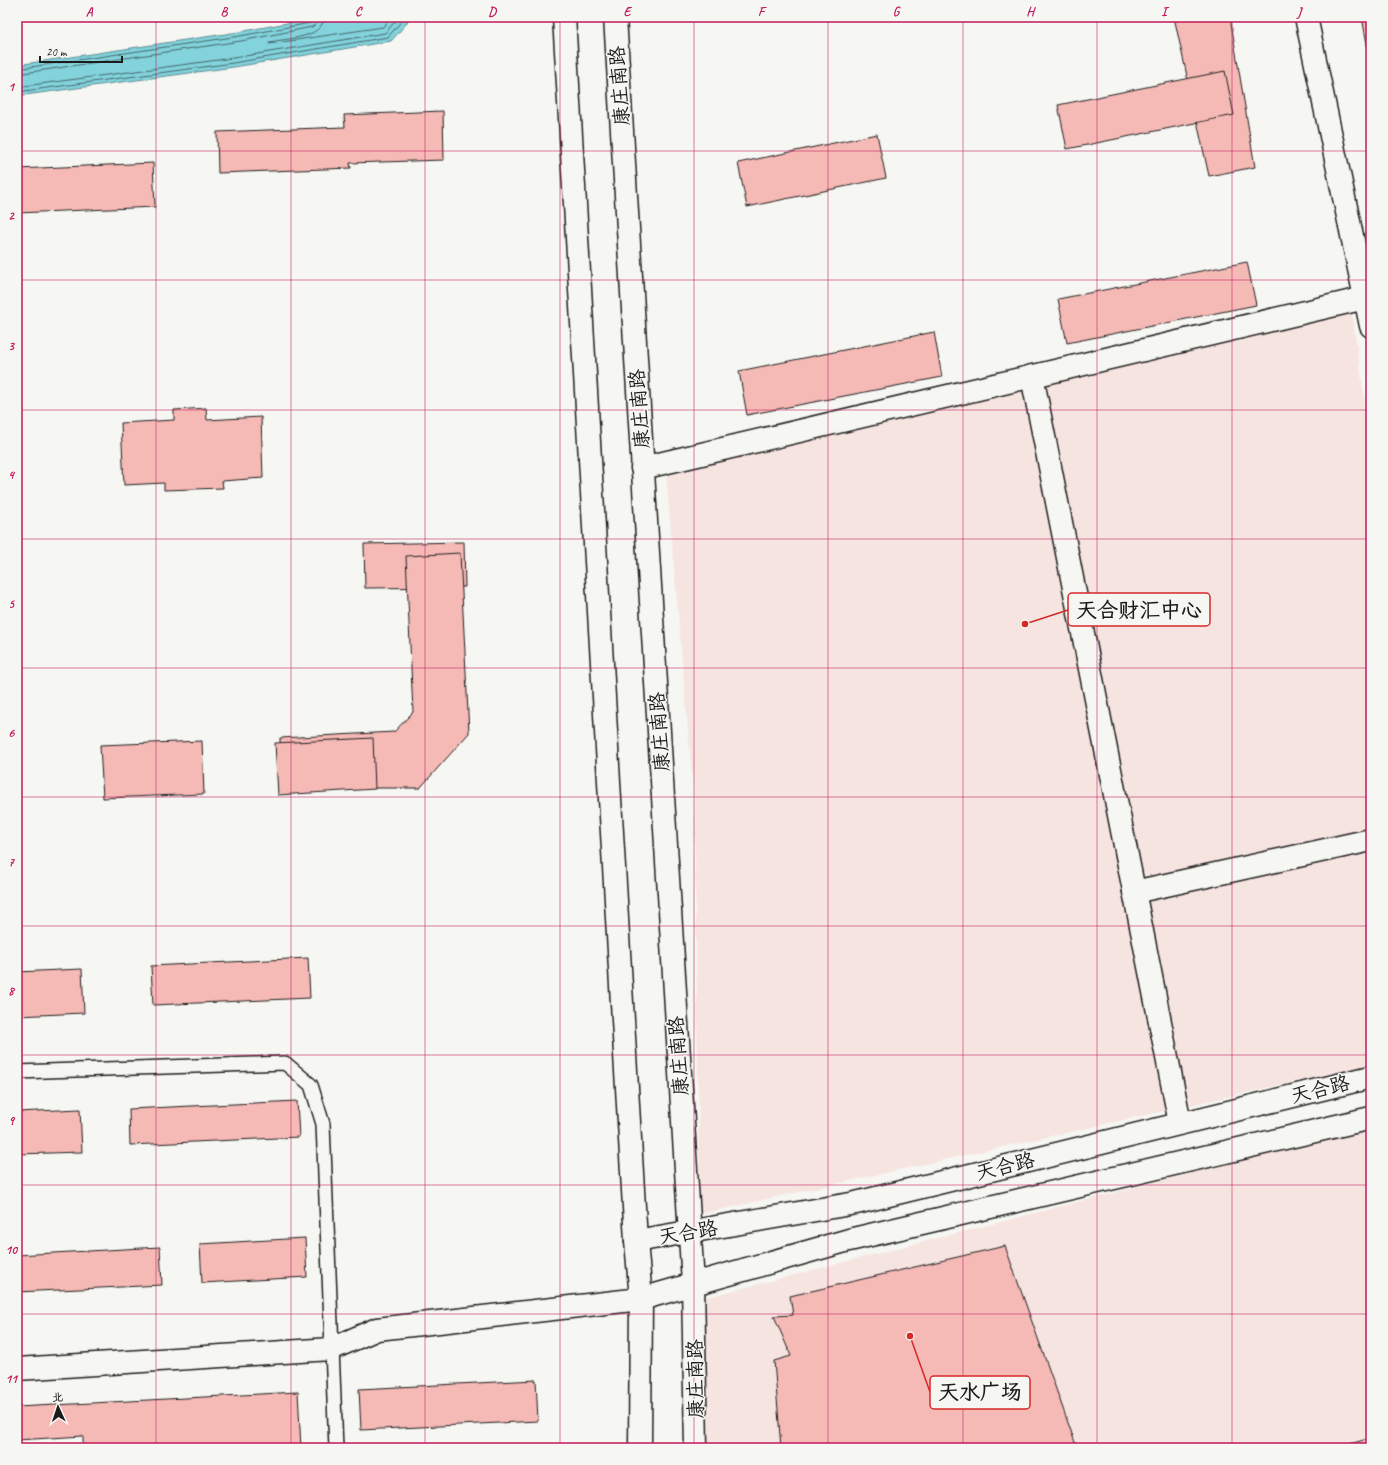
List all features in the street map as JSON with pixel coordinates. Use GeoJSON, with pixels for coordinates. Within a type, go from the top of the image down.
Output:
{"type":"FeatureCollection","features":[{"type":"Feature","properties":{"kind":"street"},"geometry":{"type":"LineString","coordinates":[[564,17],[636,1241],[641,1299],[640,1448]]}},
{"type":"Feature","properties":{"kind":"street","name":"康庄南路"},"geometry":{"type":"LineString","coordinates":[[615,17],[693,1284],[696,1448]]}},
{"type":"Feature","properties":{"kind":"street"},"geometry":{"type":"LineString","coordinates":[[1306,17],[1371,326]]}},
{"type":"Feature","properties":{"kind":"street"},"geometry":{"type":"LineString","coordinates":[[642,468],[1365,298]]}},
{"type":"Feature","properties":{"kind":"street"},"geometry":{"type":"LineString","coordinates":[[1032,376],[1180,1124]]}},
{"type":"Feature","properties":{"kind":"street"},"geometry":{"type":"LineString","coordinates":[[1134,892],[1371,840]]}},
{"type":"Feature","properties":{"kind":"street","name":"天合路"},"geometry":{"type":"LineString","coordinates":[[636,1241],[856,1203],[1371,1077]]}},
{"type":"Feature","properties":{"kind":"street","name":"天合路"},"geometry":{"type":"LineString","coordinates":[[331,1350],[377,1329],[641,1299],[849,1240],[1371,1118]]}},
{"type":"Feature","properties":{"kind":"street"},"geometry":{"type":"LineString","coordinates":[[17,1369],[331,1350]]}},
{"type":"Feature","properties":{"kind":"lane"},"geometry":{"type":"LineString","coordinates":[[17,1072],[284,1063],[311,1085],[323,1124],[336,1448]]}},
{"type":"Feature","properties":{"kind":"shaded area"},"geometry":{"type":"Polygon","coordinates":[[[1349,294],[1371,441],[1371,1065],[700,1214],[694,797],[664,450],[1349,294]]]}},
{"type":"Feature","properties":{"kind":"shaded area"},"geometry":{"type":"Polygon","coordinates":[[[1371,1127],[1371,1448],[703,1448],[700,1299],[1371,1127]]]}},
{"type":"Feature","properties":{"kind":"water"},"geometry":{"type":"Polygon","coordinates":[[[319,17],[410,17],[406,24],[391,41],[234,67],[17,96],[17,65],[239,32],[319,17]]]}},
{"type":"Feature","properties":{"kind":"building"},"geometry":{"type":"Polygon","coordinates":[[[1174,17],[1230,17],[1255,167],[1209,176],[1174,17]]]}},
{"type":"Feature","properties":{"kind":"building"},"geometry":{"type":"Polygon","coordinates":[[[1362,17],[1371,17],[1371,66],[1362,17]]]}},
{"type":"Feature","properties":{"kind":"building"},"geometry":{"type":"Polygon","coordinates":[[[1225,71],[1234,115],[1067,149],[1058,105],[1225,71]]]}},
{"type":"Feature","properties":{"kind":"building"},"geometry":{"type":"Polygon","coordinates":[[[443,111],[444,160],[350,163],[351,168],[218,173],[217,132],[345,127],[344,115],[443,111]]]}},
{"type":"Feature","properties":{"kind":"building"},"geometry":{"type":"Polygon","coordinates":[[[877,134],[886,178],[747,207],[738,163],[877,134]]]}},
{"type":"Feature","properties":{"kind":"building"},"geometry":{"type":"Polygon","coordinates":[[[153,163],[155,207],[17,213],[17,169],[153,163]]]}},
{"type":"Feature","properties":{"kind":"building"},"geometry":{"type":"Polygon","coordinates":[[[1247,262],[1256,305],[1067,343],[1058,299],[1247,262]]]}},
{"type":"Feature","properties":{"kind":"building"},"geometry":{"type":"Polygon","coordinates":[[[934,332],[942,377],[747,415],[739,371],[934,332]]]}},
{"type":"Feature","properties":{"kind":"building"},"geometry":{"type":"Polygon","coordinates":[[[206,408],[207,420],[261,417],[263,478],[222,481],[223,488],[164,490],[164,483],[124,485],[121,423],[174,420],[174,410],[206,408]]]}},
{"type":"Feature","properties":{"kind":"building"},"geometry":{"type":"Polygon","coordinates":[[[464,542],[465,587],[365,588],[364,544],[464,542]]]}},
{"type":"Feature","properties":{"kind":"building"},"geometry":{"type":"Polygon","coordinates":[[[460,553],[469,733],[420,788],[281,788],[280,738],[394,732],[413,712],[406,556],[460,553]]]}},
{"type":"Feature","properties":{"kind":"building"},"geometry":{"type":"Polygon","coordinates":[[[373,738],[375,789],[278,795],[275,743],[373,738]]]}},
{"type":"Feature","properties":{"kind":"building"},"geometry":{"type":"Polygon","coordinates":[[[202,741],[204,794],[103,798],[100,745],[202,741]]]}},
{"type":"Feature","properties":{"kind":"building"},"geometry":{"type":"Polygon","coordinates":[[[308,958],[310,998],[153,1005],[151,966],[308,958]]]}},
{"type":"Feature","properties":{"kind":"building"},"geometry":{"type":"Polygon","coordinates":[[[82,969],[84,1013],[17,1016],[17,972],[82,969]]]}},
{"type":"Feature","properties":{"kind":"building"},"geometry":{"type":"Polygon","coordinates":[[[297,1101],[299,1137],[130,1145],[129,1109],[297,1101]]]}},
{"type":"Feature","properties":{"kind":"building"},"geometry":{"type":"Polygon","coordinates":[[[80,1109],[82,1152],[17,1154],[17,1112],[80,1109]]]}},
{"type":"Feature","properties":{"kind":"building"},"geometry":{"type":"Polygon","coordinates":[[[305,1238],[307,1277],[202,1283],[200,1244],[305,1238]]]}},
{"type":"Feature","properties":{"kind":"building"},"geometry":{"type":"Polygon","coordinates":[[[1005,1246],[1077,1448],[781,1448],[774,1361],[791,1356],[774,1316],[793,1315],[790,1296],[1005,1246]]]}},
{"type":"Feature","properties":{"kind":"building"},"geometry":{"type":"Polygon","coordinates":[[[160,1247],[162,1285],[17,1292],[17,1255],[160,1247]]]}},
{"type":"Feature","properties":{"kind":"building"},"geometry":{"type":"Polygon","coordinates":[[[536,1380],[538,1421],[361,1430],[359,1389],[536,1380]]]}},
{"type":"Feature","properties":{"kind":"building"},"geometry":{"type":"Polygon","coordinates":[[[298,1392],[301,1448],[83,1448],[83,1436],[17,1440],[17,1407],[298,1392]]]}},
{"type":"Feature","properties":{"kind":"building"},"geometry":{"type":"Polygon","coordinates":[[[1371,1438],[1371,1448],[1335,1448],[1371,1438]]]}},
{"type":"Feature","properties":{"kind":"place","name":"天合财汇中心"},"geometry":{"type":"Point","coordinates":[1025,624]}},
{"type":"Feature","properties":{"kind":"place","name":"天水广场"},"geometry":{"type":"Point","coordinates":[910,1336]}}]}
